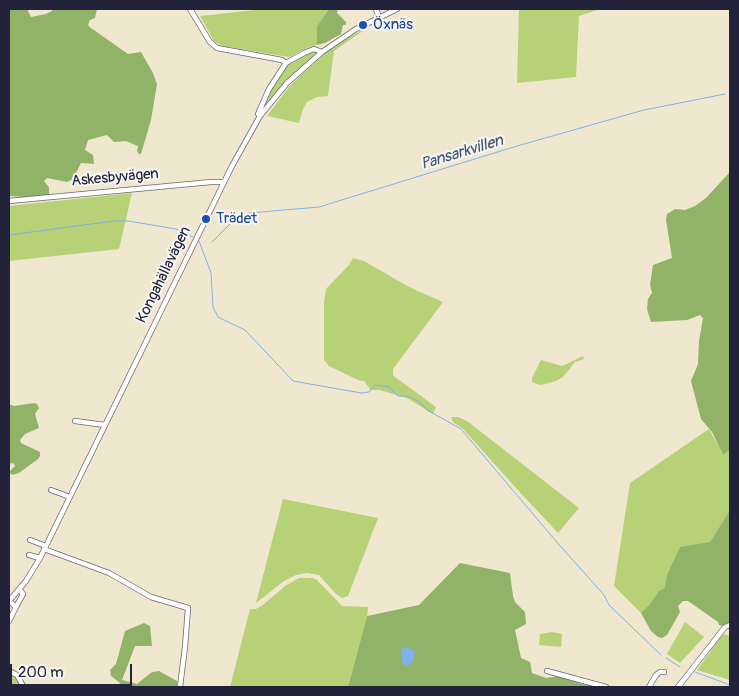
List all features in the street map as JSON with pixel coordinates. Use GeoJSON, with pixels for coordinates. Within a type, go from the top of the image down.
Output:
{"type":"FeatureCollection","features":[{"type":"Feature","properties":{"kind":"street"},"geometry":{"type":"LineString","coordinates":[[190,9],[210,42],[217,48],[282,60],[286,63]]}},
{"type":"Feature","properties":{"kind":"street"},"geometry":{"type":"LineString","coordinates":[[376,9],[379,17]]}},
{"type":"Feature","properties":{"kind":"street","name":"Kongahällavägen"},"geometry":{"type":"LineString","coordinates":[[9,601],[40,558],[224,182],[244,142],[260,116],[288,83],[322,52],[350,33],[397,9]]}},
{"type":"Feature","properties":{"kind":"street"},"geometry":{"type":"LineString","coordinates":[[260,116],[258,114],[269,89],[286,63],[304,53],[314,50],[322,52]]}},
{"type":"Feature","properties":{"kind":"street","name":"Askesbyvägen"},"geometry":{"type":"LineString","coordinates":[[9,202],[224,182]]}},
{"type":"Feature","properties":{"kind":"street"},"geometry":{"type":"LineString","coordinates":[[75,421],[105,425]]}},
{"type":"Feature","properties":{"kind":"street"},"geometry":{"type":"LineString","coordinates":[[51,490],[70,496]]}},
{"type":"Feature","properties":{"kind":"street"},"geometry":{"type":"LineString","coordinates":[[30,540],[109,572],[151,597],[188,608],[180,687]]}},
{"type":"Feature","properties":{"kind":"street"},"geometry":{"type":"LineString","coordinates":[[29,555],[40,558]]}},
{"type":"Feature","properties":{"kind":"street"},"geometry":{"type":"LineString","coordinates":[[9,621],[23,594],[19,589]]}},
{"type":"Feature","properties":{"kind":"street"},"geometry":{"type":"LineString","coordinates":[[9,601],[16,607]]}},
{"type":"Feature","properties":{"kind":"street"},"geometry":{"type":"LineString","coordinates":[[678,687],[725,627],[730,625]]}},
{"type":"Feature","properties":{"kind":"street"},"geometry":{"type":"LineString","coordinates":[[9,671],[17,675],[23,686]]}},
{"type":"Feature","properties":{"kind":"street"},"geometry":{"type":"LineString","coordinates":[[547,671],[606,687]]}},
{"type":"Feature","properties":{"kind":"street"},"geometry":{"type":"LineString","coordinates":[[649,687],[656,675],[664,672]]}},
{"type":"Feature","properties":{"kind":"green space"},"geometry":{"type":"Polygon","coordinates":[[[9,9],[27,9],[31,17],[46,14],[52,11],[52,9],[97,9],[95,18],[90,20],[88,25],[91,28],[128,54],[141,52],[157,84],[151,120],[141,154],[137,151],[138,146],[126,141],[114,142],[107,135],[88,140],[85,150],[93,155],[94,164],[81,163],[73,179],[67,182],[47,178],[44,181],[49,187],[49,195],[9,196],[9,9]]]}},
{"type":"Feature","properties":{"kind":"green space"},"geometry":{"type":"Polygon","coordinates":[[[264,9],[329,9],[317,26],[317,45],[289,57],[222,46],[214,41],[200,16],[264,9]]]}},
{"type":"Feature","properties":{"kind":"green space"},"geometry":{"type":"Polygon","coordinates":[[[329,9],[338,9],[337,13],[346,22],[346,25],[343,25],[341,34],[325,43],[317,45],[317,26],[329,9]]]}},
{"type":"Feature","properties":{"kind":"green space"},"geometry":{"type":"Polygon","coordinates":[[[519,9],[600,9],[579,16],[576,77],[517,83],[519,9]]]}},
{"type":"Feature","properties":{"kind":"green space"},"geometry":{"type":"Polygon","coordinates":[[[367,28],[334,51],[328,96],[317,97],[307,102],[299,123],[267,116],[289,87],[328,51],[367,28]]]}},
{"type":"Feature","properties":{"kind":"green space"},"geometry":{"type":"Polygon","coordinates":[[[315,51],[317,53],[290,77],[262,108],[270,90],[284,68],[298,57],[315,51]]]}},
{"type":"Feature","properties":{"kind":"green space"},"geometry":{"type":"Polygon","coordinates":[[[730,172],[730,450],[723,455],[712,432],[701,419],[691,381],[698,364],[703,318],[700,315],[687,320],[651,322],[647,309],[648,299],[652,293],[650,285],[653,265],[672,258],[666,220],[667,214],[675,209],[685,210],[695,206],[706,198],[730,172]]]}},
{"type":"Feature","properties":{"kind":"green space"},"geometry":{"type":"Polygon","coordinates":[[[132,193],[119,249],[9,261],[9,206],[132,193]]]}},
{"type":"Feature","properties":{"kind":"green space"},"geometry":{"type":"Polygon","coordinates":[[[353,258],[364,261],[409,287],[443,302],[393,369],[395,377],[436,407],[433,414],[407,398],[380,390],[371,390],[364,381],[329,366],[324,360],[324,303],[326,289],[349,265],[353,258]]]}},
{"type":"Feature","properties":{"kind":"green space"},"geometry":{"type":"Polygon","coordinates":[[[583,356],[584,359],[575,362],[563,377],[556,381],[541,385],[532,382],[532,378],[541,360],[562,366],[583,356]]]}},
{"type":"Feature","properties":{"kind":"green space"},"geometry":{"type":"Polygon","coordinates":[[[34,403],[39,408],[35,414],[39,428],[25,434],[20,440],[21,443],[40,452],[40,456],[19,473],[12,475],[9,472],[15,466],[13,463],[9,464],[9,404],[14,406],[34,403]]]}},
{"type":"Feature","properties":{"kind":"green space"},"geometry":{"type":"Polygon","coordinates":[[[451,417],[458,417],[467,421],[579,508],[558,533],[463,429],[453,422],[451,417]]]}},
{"type":"Feature","properties":{"kind":"green space"},"geometry":{"type":"Polygon","coordinates":[[[709,429],[723,455],[730,450],[730,510],[710,542],[667,575],[666,589],[641,613],[614,586],[630,483],[709,429]]]}},
{"type":"Feature","properties":{"kind":"green space"},"geometry":{"type":"Polygon","coordinates":[[[283,499],[378,518],[348,596],[342,598],[319,575],[307,573],[296,575],[284,581],[256,603],[283,499]]]}},
{"type":"Feature","properties":{"kind":"green space"},"geometry":{"type":"Polygon","coordinates":[[[730,510],[730,623],[726,623],[723,626],[719,625],[718,622],[688,601],[683,601],[678,606],[680,612],[667,635],[662,638],[658,637],[651,631],[641,613],[659,591],[665,588],[667,575],[680,547],[710,542],[730,510]]]}},
{"type":"Feature","properties":{"kind":"green space"},"geometry":{"type":"Polygon","coordinates":[[[460,563],[510,573],[515,602],[525,612],[526,624],[515,630],[521,658],[530,662],[532,673],[546,678],[560,676],[597,687],[348,687],[367,616],[419,605],[460,563]]]}},
{"type":"Feature","properties":{"kind":"green space"},"geometry":{"type":"Polygon","coordinates":[[[299,578],[313,578],[317,580],[342,606],[368,607],[348,687],[230,687],[250,609],[256,609],[264,604],[285,586],[299,578]]]}},
{"type":"Feature","properties":{"kind":"green space"},"geometry":{"type":"Polygon","coordinates":[[[685,622],[704,637],[680,663],[667,654],[685,622]]]}},
{"type":"Feature","properties":{"kind":"green space"},"geometry":{"type":"Polygon","coordinates":[[[144,623],[150,626],[152,646],[135,646],[122,680],[137,684],[152,672],[159,671],[177,681],[177,687],[118,687],[120,683],[111,676],[110,670],[116,664],[125,631],[144,623]]]}},
{"type":"Feature","properties":{"kind":"green space"},"geometry":{"type":"Polygon","coordinates":[[[552,632],[562,634],[561,647],[539,645],[540,634],[552,632]]]}},
{"type":"Feature","properties":{"kind":"green space"},"geometry":{"type":"Polygon","coordinates":[[[723,634],[730,636],[730,680],[697,670],[723,634]]]}},
{"type":"Feature","properties":{"kind":"green space"},"geometry":{"type":"Polygon","coordinates":[[[9,672],[17,677],[21,687],[9,687],[9,672]]]}},
{"type":"Feature","properties":{"kind":"water"},"geometry":{"type":"Polygon","coordinates":[[[408,647],[415,652],[412,663],[405,666],[402,662],[401,649],[408,647]]]}},
{"type":"Feature","properties":{"kind":"waterway","name":"Pansarkvillen"},"geometry":{"type":"LineString","coordinates":[[212,242],[230,224],[249,213],[319,207],[517,146],[644,110],[725,94]]}},
{"type":"Feature","properties":{"kind":"waterway"},"geometry":{"type":"LineString","coordinates":[[9,235],[114,221],[128,221],[176,229],[193,237]]}},
{"type":"Feature","properties":{"kind":"waterway"},"geometry":{"type":"LineString","coordinates":[[199,241],[211,273],[213,307],[218,317],[245,330],[293,381],[361,393],[369,392],[375,385],[389,387],[398,396],[407,396],[420,402],[427,410],[461,429],[604,595],[609,605],[661,655]]}},
{"type":"Feature","properties":{"kind":"waterway"},"geometry":{"type":"LineString","coordinates":[[666,658],[680,667]]}},
{"type":"Feature","properties":{"kind":"waterway"},"geometry":{"type":"LineString","coordinates":[[695,672],[730,685]]}},
{"type":"Feature","properties":{"kind":"place","name":"Öxnäs"},"geometry":{"type":"Point","coordinates":[363,25]}},
{"type":"Feature","properties":{"kind":"place","name":"Trädet"},"geometry":{"type":"Point","coordinates":[206,219]}}]}
